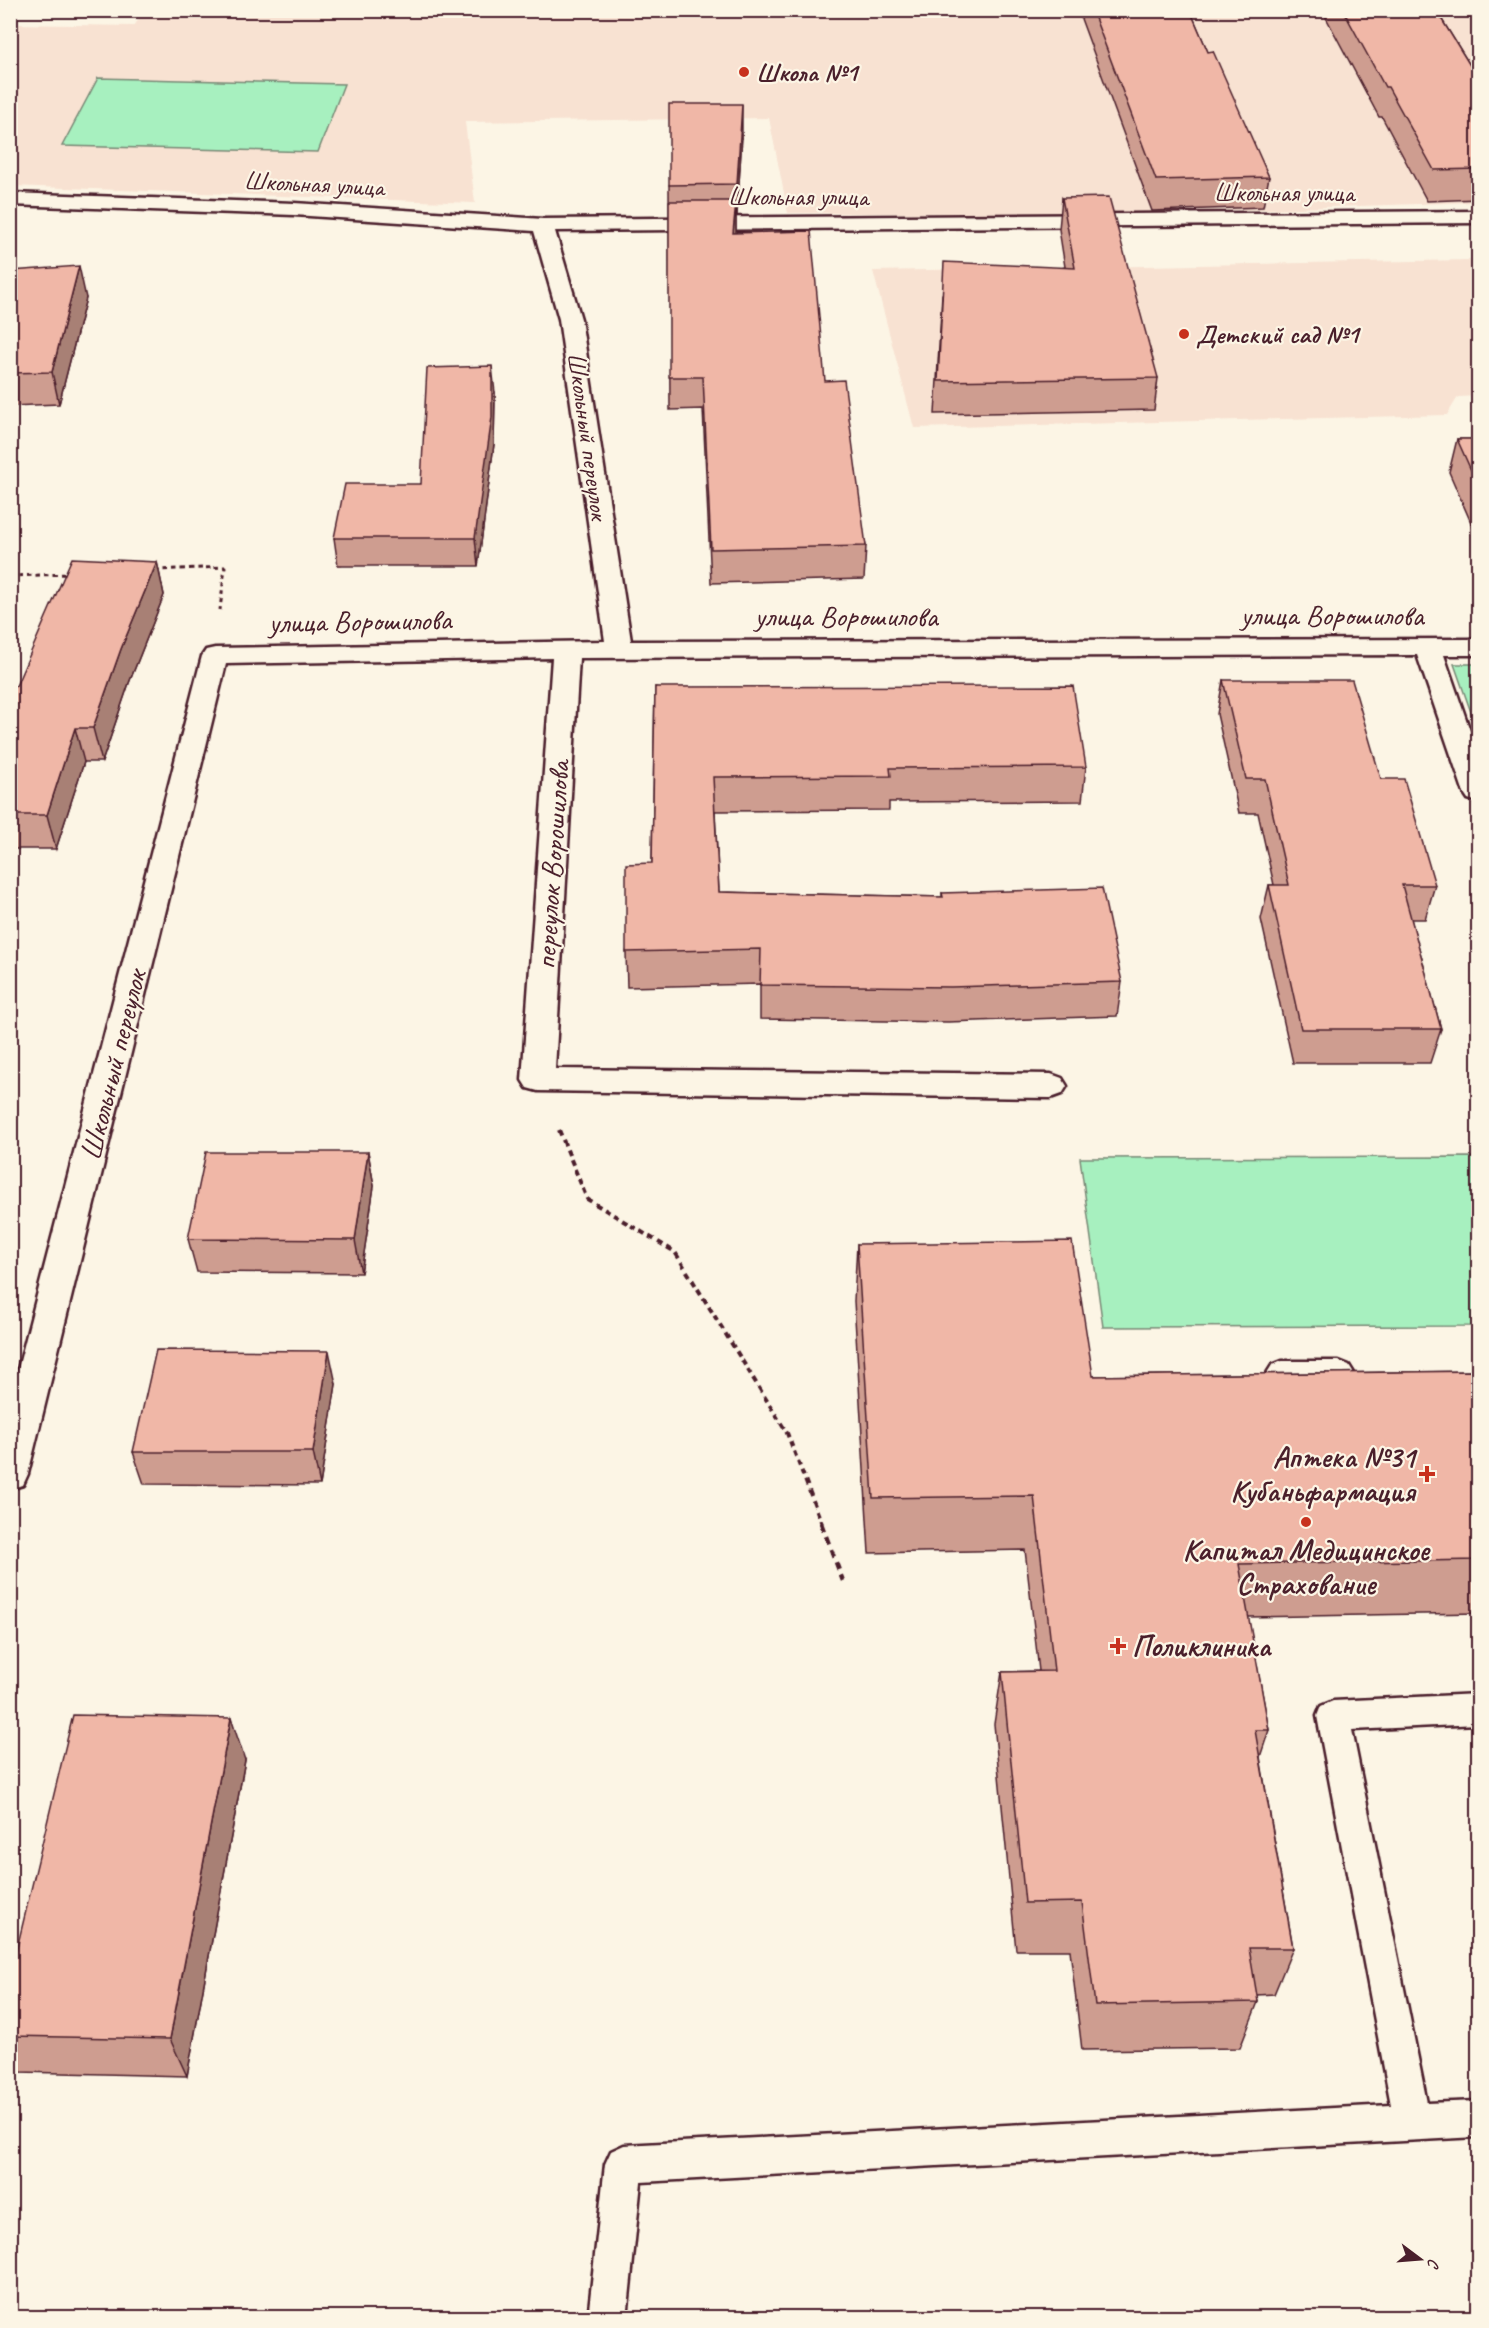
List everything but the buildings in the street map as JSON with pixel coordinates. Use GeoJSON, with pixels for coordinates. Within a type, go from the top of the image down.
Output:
{"type":"FeatureCollection","features":[{"type":"Feature","properties":{"kind":"street","name":"Школьная улица"},"geometry":{"type":"LineString","coordinates":[[10,199],[294,209],[543,225],[1479,217]]}},
{"type":"Feature","properties":{"kind":"street","name":"Школьный переулок"},"geometry":{"type":"LineString","coordinates":[[543,225],[570,319],[619,649]]}},
{"type":"Feature","properties":{"kind":"street"},"geometry":{"type":"LineString","coordinates":[[1428,647],[1479,793]]}},
{"type":"Feature","properties":{"kind":"street","name":"улица Ворошилова"},"geometry":{"type":"LineString","coordinates":[[215,656],[619,649],[1479,647]]}},
{"type":"Feature","properties":{"kind":"street","name":"переулок Ворошилова"},"geometry":{"type":"LineString","coordinates":[[538,1080],[566,650]]}},
{"type":"Feature","properties":{"kind":"street","name":"Школьный переулок"},"geometry":{"type":"LineString","coordinates":[[10,1474],[215,656]]}},
{"type":"Feature","properties":{"kind":"street"},"geometry":{"type":"LineString","coordinates":[[538,1080],[1051,1086]]}},
{"type":"Feature","properties":{"kind":"lane"},"geometry":{"type":"LineString","coordinates":[[1282,1373],[1363,1373]]}},
{"type":"Feature","properties":{"kind":"lane"},"geometry":{"type":"LineString","coordinates":[[1413,2123],[1333,1716],[1479,1709]]}},
{"type":"Feature","properties":{"kind":"lane"},"geometry":{"type":"LineString","coordinates":[[607,2318],[624,2164],[1479,2119]]}},
{"type":"Feature","properties":{"kind":"path"},"geometry":{"type":"LineString","coordinates":[[153,570],[225,567],[215,656]]}},
{"type":"Feature","properties":{"kind":"path"},"geometry":{"type":"LineString","coordinates":[[10,576],[70,574]]}},
{"type":"Feature","properties":{"kind":"path"},"geometry":{"type":"LineString","coordinates":[[538,1080],[587,1200],[675,1252],[787,1433],[843,1581]]}},
{"type":"Feature","properties":{"kind":"shaded area","name":"Школа №1"},"geometry":{"type":"Polygon","coordinates":[[[145,10],[1478,11],[1478,202],[1128,214],[788,213],[769,118],[465,122],[475,203],[11,186],[11,24],[134,26],[145,10]]]}},
{"type":"Feature","properties":{"kind":"shaded area","name":"Детский сад №1"},"geometry":{"type":"Polygon","coordinates":[[[1470,260],[1478,273],[1478,396],[1458,397],[1447,415],[914,428],[873,271],[1470,260]]]}},
{"type":"Feature","properties":{"kind":"green space"},"geometry":{"type":"Polygon","coordinates":[[[98,78],[344,84],[318,152],[62,146],[98,78]]]}},
{"type":"Feature","properties":{"kind":"green space"},"geometry":{"type":"Polygon","coordinates":[[[1454,664],[1478,664],[1478,732],[1454,664]]]}},
{"type":"Feature","properties":{"kind":"green space"},"geometry":{"type":"Polygon","coordinates":[[[1478,1157],[1478,1326],[1103,1327],[1080,1158],[1478,1157]]]}},
{"type":"Feature","properties":{"kind":"place","name":"Школа №1"},"geometry":{"type":"Point","coordinates":[744,72]}},
{"type":"Feature","properties":{"kind":"place","name":"Детский сад №1"},"geometry":{"type":"Point","coordinates":[1184,334]}},
{"type":"Feature","properties":{"kind":"place","name":"Аптека №31 Кубаньфармация"},"geometry":{"type":"Point","coordinates":[1427,1474]}},
{"type":"Feature","properties":{"kind":"place","name":"Капитал Медицинское Страхование"},"geometry":{"type":"Point","coordinates":[1306,1522]}},
{"type":"Feature","properties":{"kind":"place","name":"Поликлиника"},"geometry":{"type":"Point","coordinates":[1118,1646]}}]}
